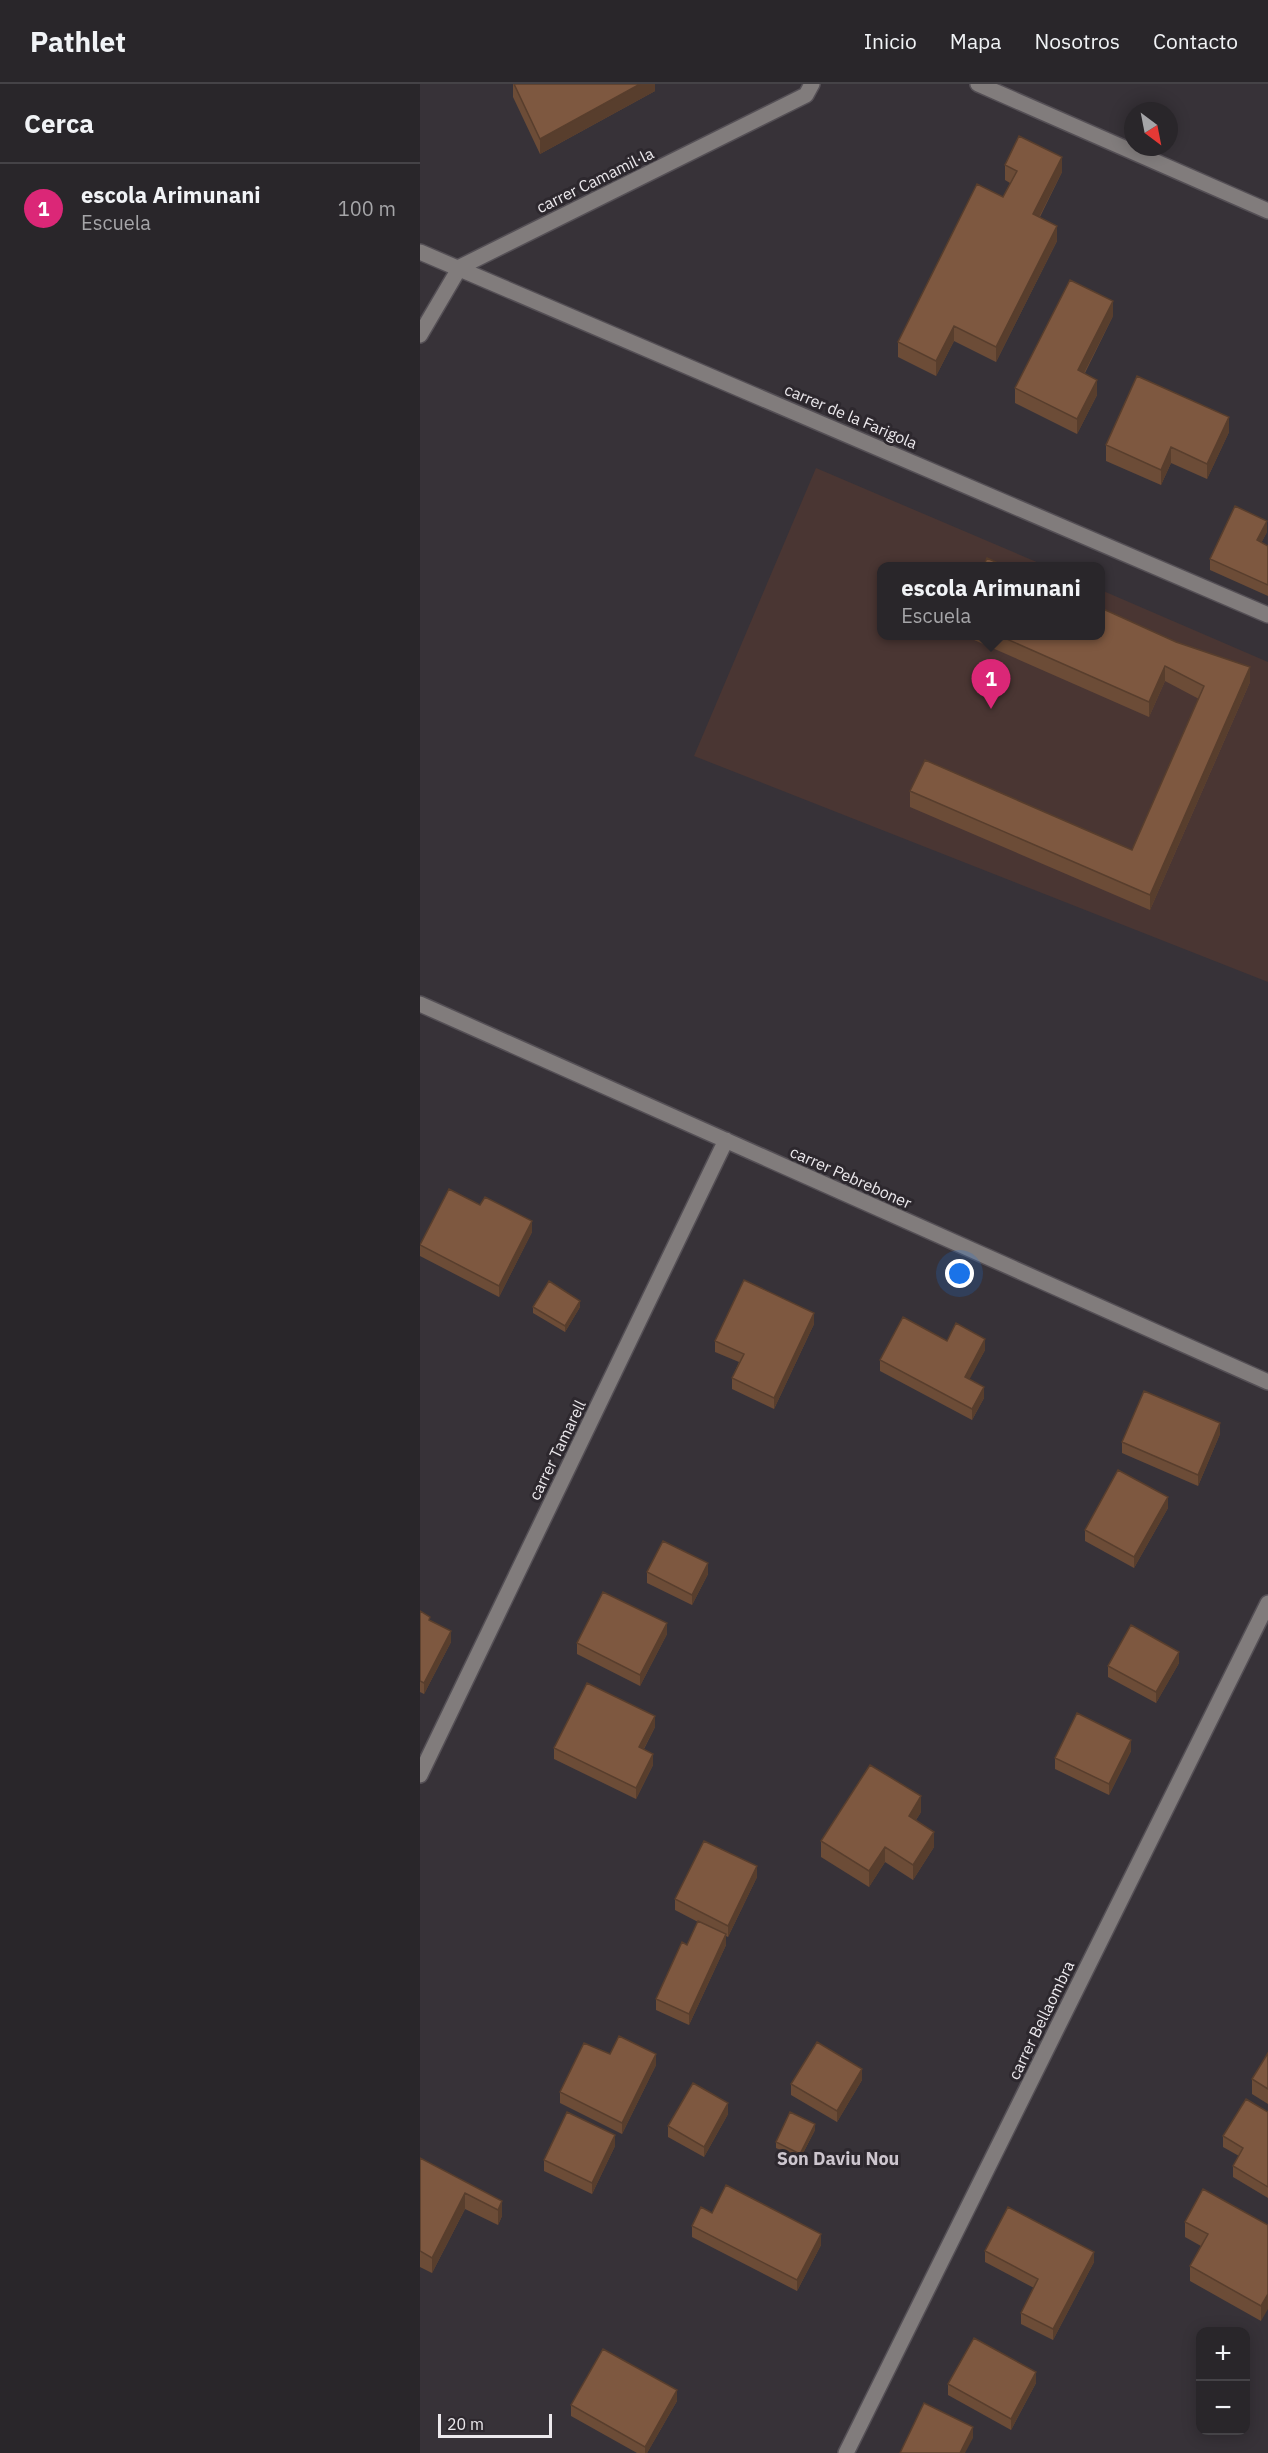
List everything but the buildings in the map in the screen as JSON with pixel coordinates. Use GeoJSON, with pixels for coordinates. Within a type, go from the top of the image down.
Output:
{"type":"FeatureCollection","features":[{"type":"Feature","properties":{"kind":"street","name":"carrer Camamil·la"},"geometry":{"type":"LineString","coordinates":[[460,267],[806,95],[812,84]]}},
{"type":"Feature","properties":{"kind":"street"},"geometry":{"type":"LineString","coordinates":[[978,84],[1268,211]]}},
{"type":"Feature","properties":{"kind":"street","name":"carrer de la Farigola"},"geometry":{"type":"LineString","coordinates":[[420,252],[460,267],[1268,615]]}},
{"type":"Feature","properties":{"kind":"street"},"geometry":{"type":"LineString","coordinates":[[420,335],[460,267]]}},
{"type":"Feature","properties":{"kind":"street","name":"carrer Pebreboner"},"geometry":{"type":"LineString","coordinates":[[420,1004],[1268,1382]]}},
{"type":"Feature","properties":{"kind":"street","name":"carrer Tamarell"},"geometry":{"type":"LineString","coordinates":[[420,1775],[726,1140]]}},
{"type":"Feature","properties":{"kind":"street","name":"carrer Bellaombra"},"geometry":{"type":"LineString","coordinates":[[846,2453],[1268,1603]]}},
{"type":"Feature","properties":{"kind":"shaded area"},"geometry":{"type":"Polygon","coordinates":[[[816,468],[1037,562],[877,562],[877,640],[1105,640],[1105,592],[1268,662],[1268,982],[694,756],[816,468]]]}},
{"type":"Feature","properties":{"kind":"place","name":"escola Arimunani"},"geometry":{"type":"Point","coordinates":[991,709]}},
{"type":"Feature","properties":{"kind":"district","name":"Son Daviu Nou"},"geometry":{"type":"Point","coordinates":[838,2158]}}]}
